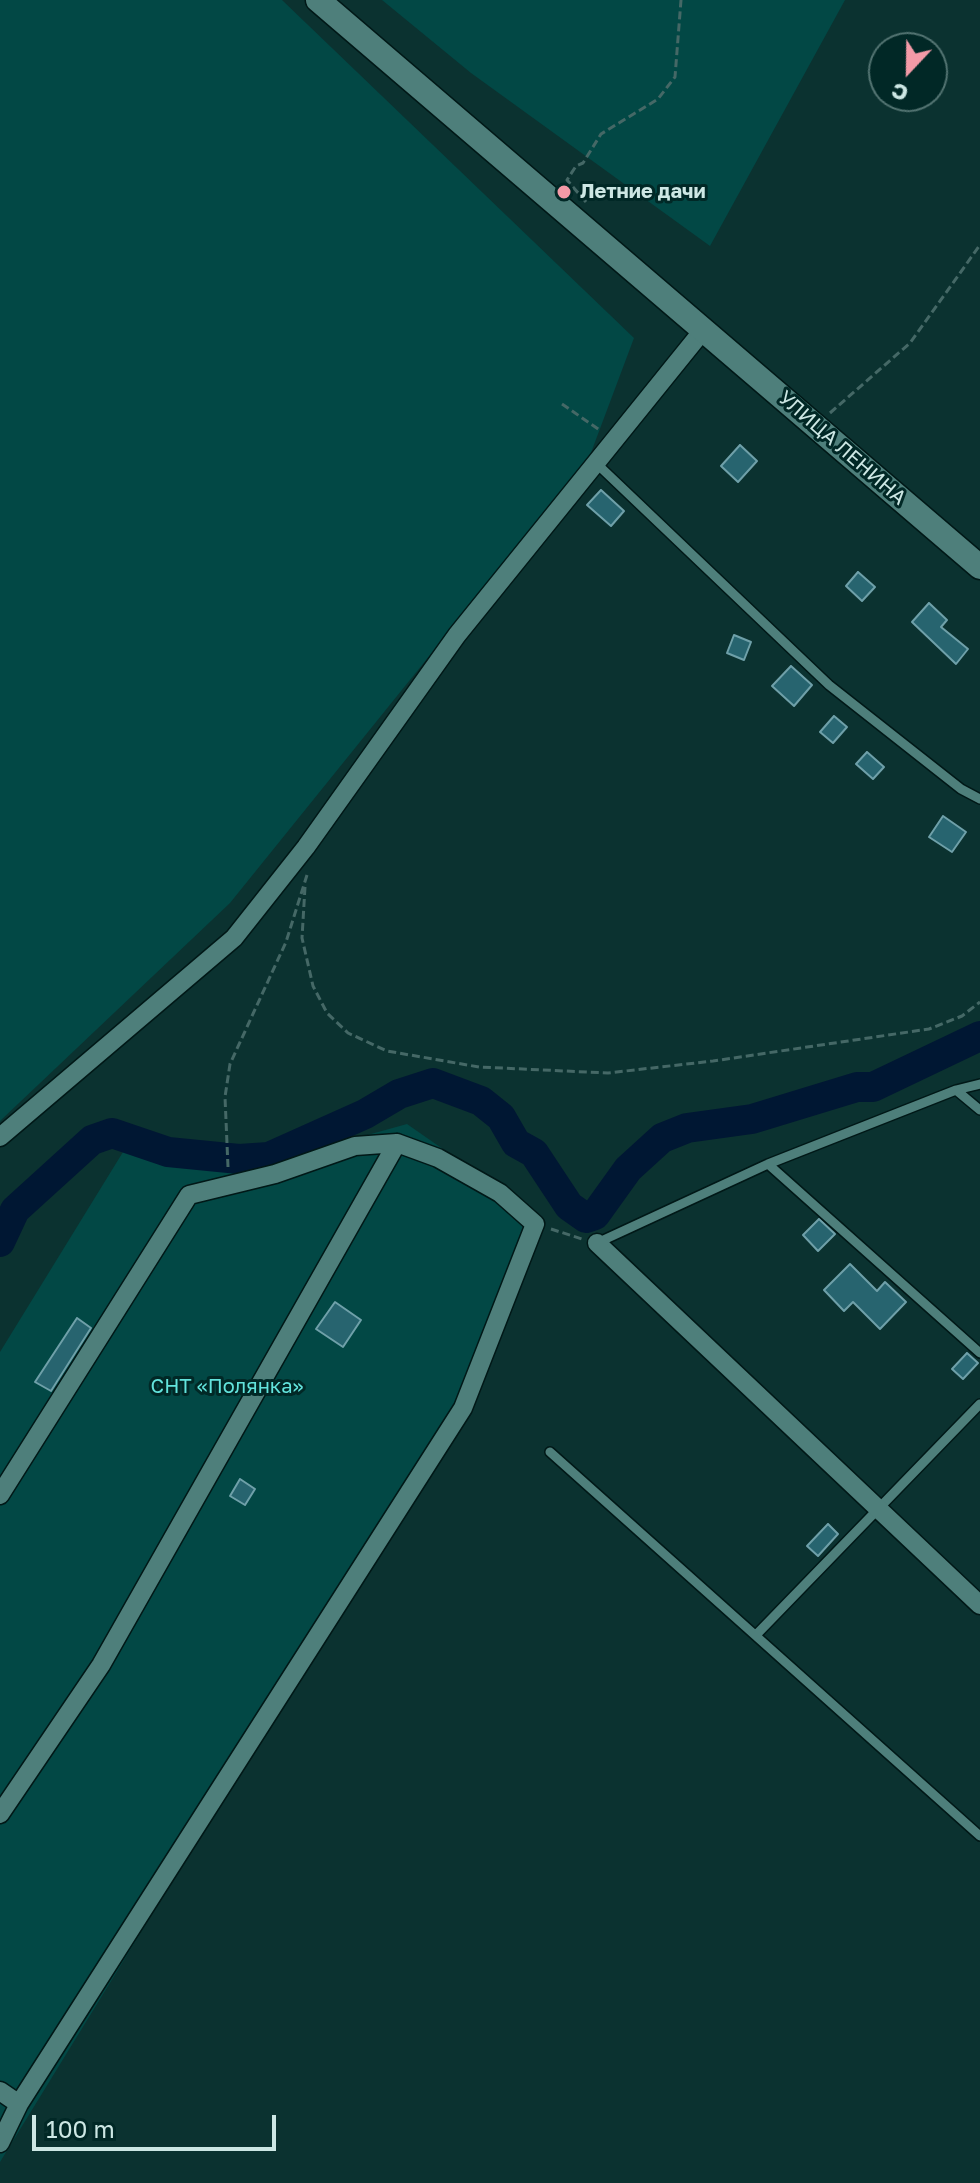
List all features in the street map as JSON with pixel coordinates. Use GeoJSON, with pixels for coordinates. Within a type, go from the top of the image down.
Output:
{"type":"FeatureCollection","features":[{"type":"Feature","properties":{"kind":"street","name":"УЛИЦА ЛЕНИНА"},"geometry":{"type":"LineString","coordinates":[[318,0],[980,567]]}},
{"type":"Feature","properties":{"kind":"street"},"geometry":{"type":"LineString","coordinates":[[0,1137],[234,938],[306,847],[457,635],[704,329]]}},
{"type":"Feature","properties":{"kind":"street"},"geometry":{"type":"LineString","coordinates":[[0,1814],[101,1665],[397,1143]]}},
{"type":"Feature","properties":{"kind":"street"},"geometry":{"type":"LineString","coordinates":[[0,1495],[189,1195],[275,1174],[355,1146],[397,1143],[438,1158],[500,1193],[535,1224],[463,1408],[19,2104],[0,2143]]}},
{"type":"Feature","properties":{"kind":"street"},"geometry":{"type":"LineString","coordinates":[[597,1243],[980,1605]]}},
{"type":"Feature","properties":{"kind":"street"},"geometry":{"type":"LineString","coordinates":[[0,2091],[19,2104]]}},
{"type":"Feature","properties":{"kind":"lane"},"geometry":{"type":"LineString","coordinates":[[596,463],[829,685],[961,789],[980,799]]}},
{"type":"Feature","properties":{"kind":"lane"},"geometry":{"type":"LineString","coordinates":[[597,1243],[768,1164],[956,1090],[980,1084]]}},
{"type":"Feature","properties":{"kind":"lane"},"geometry":{"type":"LineString","coordinates":[[956,1090],[980,1110]]}},
{"type":"Feature","properties":{"kind":"lane"},"geometry":{"type":"LineString","coordinates":[[768,1164],[980,1353]]}},
{"type":"Feature","properties":{"kind":"lane"},"geometry":{"type":"LineString","coordinates":[[756,1635],[980,1404]]}},
{"type":"Feature","properties":{"kind":"lane"},"geometry":{"type":"LineString","coordinates":[[550,1452],[980,1836]]}},
{"type":"Feature","properties":{"kind":"path"},"geometry":{"type":"LineString","coordinates":[[567,180],[576,166],[583,163],[601,134],[658,99],[675,77],[681,0]]}},
{"type":"Feature","properties":{"kind":"path"},"geometry":{"type":"LineString","coordinates":[[816,427],[910,343],[980,245]]}},
{"type":"Feature","properties":{"kind":"path"},"geometry":{"type":"LineString","coordinates":[[562,404],[614,441]]}},
{"type":"Feature","properties":{"kind":"path"},"geometry":{"type":"LineString","coordinates":[[307,874],[302,938],[313,986],[327,1013],[348,1033],[387,1051],[479,1067],[608,1073],[929,1029],[962,1016],[980,1002]]}},
{"type":"Feature","properties":{"kind":"path"},"geometry":{"type":"LineString","coordinates":[[228,1164],[225,1097],[230,1064],[286,942],[305,887]]}},
{"type":"Feature","properties":{"kind":"path"},"geometry":{"type":"LineString","coordinates":[[535,1224],[597,1243]]}},
{"type":"Feature","properties":{"kind":"green space"},"geometry":{"type":"Polygon","coordinates":[[[0,0],[282,0],[634,338],[589,458],[230,903],[0,1121],[0,0]]]}},
{"type":"Feature","properties":{"kind":"green space"},"geometry":{"type":"Polygon","coordinates":[[[382,0],[845,0],[710,246],[471,73],[382,0]]]}},
{"type":"Feature","properties":{"kind":"green space","name":"СНТ «Полянка»"},"geometry":{"type":"Polygon","coordinates":[[[407,1124],[542,1218],[462,1398],[426,1468],[0,2162],[0,1352],[123,1152],[234,1172],[407,1124]]]}},
{"type":"Feature","properties":{"kind":"building"},"geometry":{"type":"Polygon","coordinates":[[[740,445],[757,461],[738,482],[721,466],[740,445]]]}},
{"type":"Feature","properties":{"kind":"building"},"geometry":{"type":"Polygon","coordinates":[[[601,490],[624,511],[611,526],[587,505],[601,490]]]}},
{"type":"Feature","properties":{"kind":"building"},"geometry":{"type":"Polygon","coordinates":[[[858,572],[875,587],[862,601],[846,586],[858,572]]]}},
{"type":"Feature","properties":{"kind":"building"},"geometry":{"type":"Polygon","coordinates":[[[929,603],[947,620],[941,627],[968,649],[956,664],[912,622],[929,603]]]}},
{"type":"Feature","properties":{"kind":"building"},"geometry":{"type":"Polygon","coordinates":[[[734,635],[751,642],[744,660],[727,653],[734,635]]]}},
{"type":"Feature","properties":{"kind":"building"},"geometry":{"type":"Polygon","coordinates":[[[791,666],[812,685],[794,706],[772,686],[791,666]]]}},
{"type":"Feature","properties":{"kind":"building"},"geometry":{"type":"Polygon","coordinates":[[[834,716],[847,727],[833,743],[820,732],[834,716]]]}},
{"type":"Feature","properties":{"kind":"building"},"geometry":{"type":"Polygon","coordinates":[[[867,752],[884,767],[873,779],[856,764],[867,752]]]}},
{"type":"Feature","properties":{"kind":"building"},"geometry":{"type":"Polygon","coordinates":[[[943,816],[966,832],[952,852],[929,837],[943,816]]]}},
{"type":"Feature","properties":{"kind":"building"},"geometry":{"type":"Polygon","coordinates":[[[819,1219],[835,1234],[818,1251],[803,1235],[819,1219]]]}},
{"type":"Feature","properties":{"kind":"building"},"geometry":{"type":"Polygon","coordinates":[[[850,1264],[877,1291],[885,1282],[906,1302],[880,1329],[853,1302],[844,1311],[824,1290],[850,1264]]]}},
{"type":"Feature","properties":{"kind":"building"},"geometry":{"type":"Polygon","coordinates":[[[335,1302],[361,1320],[343,1347],[316,1329],[335,1302]]]}},
{"type":"Feature","properties":{"kind":"building"},"geometry":{"type":"Polygon","coordinates":[[[77,1318],[91,1328],[51,1391],[35,1382],[77,1318]]]}},
{"type":"Feature","properties":{"kind":"building"},"geometry":{"type":"Polygon","coordinates":[[[967,1353],[978,1363],[963,1379],[952,1369],[967,1353]]]}},
{"type":"Feature","properties":{"kind":"building"},"geometry":{"type":"Polygon","coordinates":[[[240,1479],[255,1489],[245,1505],[230,1496],[240,1479]]]}},
{"type":"Feature","properties":{"kind":"building"},"geometry":{"type":"Polygon","coordinates":[[[828,1524],[838,1534],[818,1556],[807,1546],[828,1524]]]}},
{"type":"Feature","properties":{"kind":"waterway"},"geometry":{"type":"LineString","coordinates":[[0,1242],[15,1210],[92,1140],[112,1133],[168,1152],[239,1159],[269,1157],[365,1114],[399,1094],[433,1083],[481,1101],[501,1117],[516,1143],[534,1153],[569,1206],[586,1218],[595,1215],[628,1169],[662,1138],[687,1128],[752,1119],[857,1087],[873,1087],[980,1036]]}},
{"type":"Feature","properties":{"kind":"place","name":"Летние дачи"},"geometry":{"type":"Point","coordinates":[564,192]}}]}
